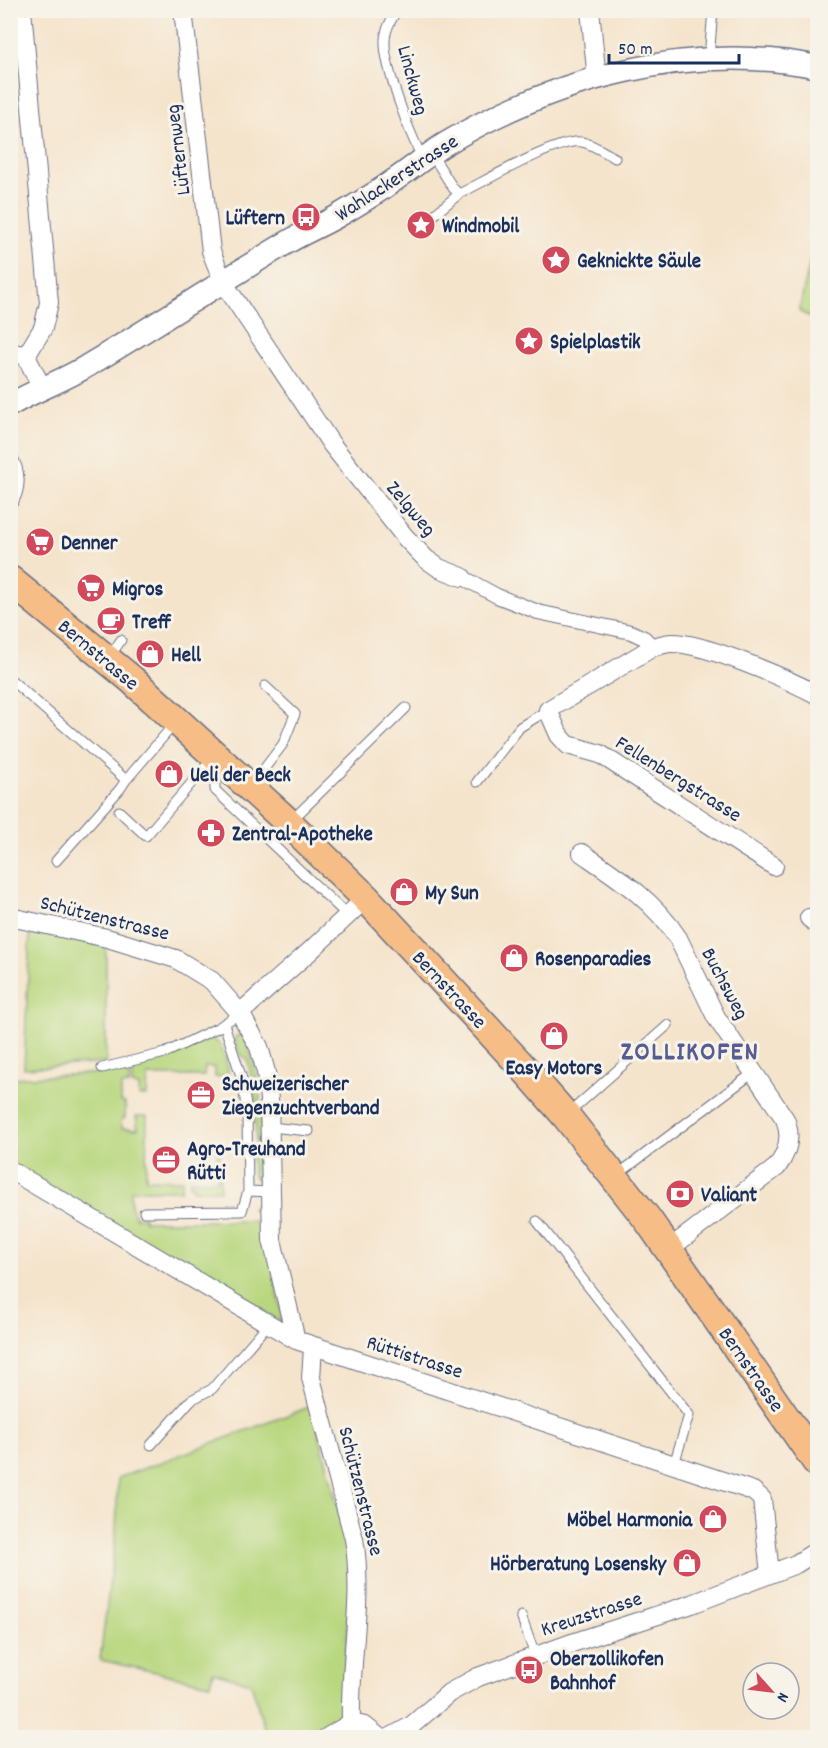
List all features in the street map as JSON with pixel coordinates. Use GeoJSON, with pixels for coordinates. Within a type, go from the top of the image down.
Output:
{"type":"FeatureCollection","features":[{"type":"Feature","properties":{"kind":"main road","name":"Bernstrasse"},"geometry":{"type":"LineString","coordinates":[[10,580],[115,650],[177,722],[249,788],[284,834],[566,1116],[669,1249],[818,1464]]}},
{"type":"Feature","properties":{"kind":"street"},"geometry":{"type":"LineString","coordinates":[[22,10],[49,303],[43,328],[18,354],[42,388]]}},
{"type":"Feature","properties":{"kind":"street","name":"Lüfternweg"},"geometry":{"type":"LineString","coordinates":[[183,10],[211,251],[223,282]]}},
{"type":"Feature","properties":{"kind":"street"},"geometry":{"type":"LineString","coordinates":[[590,10],[597,79]]}},
{"type":"Feature","properties":{"kind":"street","name":"Wahlackerstrasse"},"geometry":{"type":"LineString","coordinates":[[10,405],[84,368],[289,241],[384,187],[427,156],[511,110],[597,79],[651,65],[709,58],[759,58],[818,67]]}},
{"type":"Feature","properties":{"kind":"street","name":"Zelgweg"},"geometry":{"type":"LineString","coordinates":[[223,282],[332,446],[405,537],[433,564],[497,596],[538,612],[631,632],[644,638],[653,647]]}},
{"type":"Feature","properties":{"kind":"street"},"geometry":{"type":"LineString","coordinates":[[548,710],[653,647],[672,643],[686,644],[746,664],[818,695]]}},
{"type":"Feature","properties":{"kind":"street","name":"Fellenbergstrasse"},"geometry":{"type":"LineString","coordinates":[[548,710],[559,735],[568,745],[600,754],[774,866]]}},
{"type":"Feature","properties":{"kind":"street","name":"Buchsweg"},"geometry":{"type":"LineString","coordinates":[[582,852],[641,894],[670,926],[712,1010],[784,1119],[789,1136],[786,1152],[777,1167],[669,1249]]}},
{"type":"Feature","properties":{"kind":"street"},"geometry":{"type":"LineString","coordinates":[[240,1013],[357,907]]}},
{"type":"Feature","properties":{"kind":"street","name":"Schützenstrasse"},"geometry":{"type":"LineString","coordinates":[[10,917],[107,938],[176,959],[212,981],[240,1013],[259,1047],[267,1081],[272,1240],[305,1343],[311,1378],[354,1539],[357,1561],[358,1604],[351,1723]]}},
{"type":"Feature","properties":{"kind":"street","name":"Rüttistrasse"},"geometry":{"type":"LineString","coordinates":[[10,1170],[305,1343],[747,1488],[760,1496],[770,1574]]}},
{"type":"Feature","properties":{"kind":"street","name":"Kreuzstrasse"},"geometry":{"type":"LineString","coordinates":[[389,1737],[411,1726],[462,1684],[535,1655],[692,1604],[796,1564],[818,1550]]}},
{"type":"Feature","properties":{"kind":"street"},"geometry":{"type":"LineString","coordinates":[[326,1737],[351,1723],[365,1726],[380,1737]]}},
{"type":"Feature","properties":{"kind":"lane","name":"Linckweg"},"geometry":{"type":"LineString","coordinates":[[397,10],[387,30],[385,40],[406,121],[414,142],[459,195]]}},
{"type":"Feature","properties":{"kind":"lane"},"geometry":{"type":"LineString","coordinates":[[709,58],[713,10]]}},
{"type":"Feature","properties":{"kind":"lane"},"geometry":{"type":"LineString","coordinates":[[426,224],[459,195],[522,162],[568,143],[582,142],[615,158]]}},
{"type":"Feature","properties":{"kind":"lane"},"geometry":{"type":"LineString","coordinates":[[10,452],[18,468],[19,478],[18,494],[10,507]]}},
{"type":"Feature","properties":{"kind":"lane"},"geometry":{"type":"LineString","coordinates":[[10,679],[126,780]]}},
{"type":"Feature","properties":{"kind":"lane"},"geometry":{"type":"LineString","coordinates":[[249,788],[283,744],[295,714],[265,686]]}},
{"type":"Feature","properties":{"kind":"lane"},"geometry":{"type":"LineString","coordinates":[[214,756],[215,790],[284,834],[406,708]]}},
{"type":"Feature","properties":{"kind":"lane"},"geometry":{"type":"LineString","coordinates":[[477,783],[520,727],[548,710]]}},
{"type":"Feature","properties":{"kind":"lane"},"geometry":{"type":"LineString","coordinates":[[56,861],[177,722]]}},
{"type":"Feature","properties":{"kind":"lane"},"geometry":{"type":"LineString","coordinates":[[119,811],[146,836],[214,756]]}},
{"type":"Feature","properties":{"kind":"lane"},"geometry":{"type":"LineString","coordinates":[[102,1068],[155,1057],[224,1024],[240,1013]]}},
{"type":"Feature","properties":{"kind":"lane"},"geometry":{"type":"LineString","coordinates":[[144,1212],[242,1211],[248,1191],[248,1113],[242,1079],[224,1024]]}},
{"type":"Feature","properties":{"kind":"lane"},"geometry":{"type":"LineString","coordinates":[[566,1116],[668,1025]]}},
{"type":"Feature","properties":{"kind":"lane"},"geometry":{"type":"LineString","coordinates":[[615,1177],[753,1073]]}},
{"type":"Feature","properties":{"kind":"lane"},"geometry":{"type":"LineString","coordinates":[[270,1126],[309,1131]]}},
{"type":"Feature","properties":{"kind":"lane"},"geometry":{"type":"LineString","coordinates":[[248,1191],[271,1192]]}},
{"type":"Feature","properties":{"kind":"lane"},"geometry":{"type":"LineString","coordinates":[[537,1221],[689,1415],[674,1464]]}},
{"type":"Feature","properties":{"kind":"lane"},"geometry":{"type":"LineString","coordinates":[[151,1445],[191,1400],[212,1389],[269,1323]]}},
{"type":"Feature","properties":{"kind":"lane"},"geometry":{"type":"LineString","coordinates":[[521,1616],[535,1655]]}},
{"type":"Feature","properties":{"kind":"green space"},"geometry":{"type":"Polygon","coordinates":[[[817,230],[818,321],[799,311],[817,230]]]}},
{"type":"Feature","properties":{"kind":"green space"},"geometry":{"type":"Polygon","coordinates":[[[30,929],[106,946],[106,1063],[24,1068],[30,929]]]}},
{"type":"Feature","properties":{"kind":"green space"},"geometry":{"type":"Polygon","coordinates":[[[243,1036],[250,1052],[259,1087],[262,1122],[262,1176],[258,1180],[253,1176],[252,1157],[256,1152],[255,1100],[248,1060],[240,1054],[236,1044],[235,1037],[243,1036]]]}},
{"type":"Feature","properties":{"kind":"green space"},"geometry":{"type":"Polygon","coordinates":[[[209,1039],[216,1041],[220,1046],[227,1064],[228,1076],[215,1077],[215,1067],[205,1067],[204,1076],[148,1076],[147,1096],[139,1096],[139,1086],[132,1085],[133,1067],[157,1062],[209,1039]]]}},
{"type":"Feature","properties":{"kind":"green space"},"geometry":{"type":"Polygon","coordinates":[[[130,1068],[129,1085],[121,1086],[121,1102],[125,1103],[125,1118],[121,1120],[122,1128],[138,1129],[136,1116],[147,1116],[146,1179],[182,1180],[181,1190],[131,1190],[131,1206],[135,1217],[144,1217],[144,1221],[258,1221],[258,1210],[252,1210],[254,1206],[260,1204],[263,1207],[283,1323],[11,1164],[10,1078],[105,1073],[130,1068]]]}},
{"type":"Feature","properties":{"kind":"green space"},"geometry":{"type":"Polygon","coordinates":[[[217,1148],[220,1148],[220,1190],[193,1190],[194,1186],[190,1186],[190,1180],[217,1180],[217,1148]]]}},
{"type":"Feature","properties":{"kind":"green space"},"geometry":{"type":"Polygon","coordinates":[[[312,1406],[352,1562],[343,1707],[334,1723],[312,1737],[267,1737],[251,1683],[213,1672],[210,1684],[100,1660],[116,1533],[118,1478],[312,1406]]]}},
{"type":"Feature","properties":{"kind":"place","name":"Lüftern"},"geometry":{"type":"Point","coordinates":[306,217]}},
{"type":"Feature","properties":{"kind":"place","name":"Windmobil"},"geometry":{"type":"Point","coordinates":[421,225]}},
{"type":"Feature","properties":{"kind":"place","name":"Geknickte Säule"},"geometry":{"type":"Point","coordinates":[556,260]}},
{"type":"Feature","properties":{"kind":"place","name":"Spielplastik"},"geometry":{"type":"Point","coordinates":[529,341]}},
{"type":"Feature","properties":{"kind":"place","name":"Denner"},"geometry":{"type":"Point","coordinates":[40,542]}},
{"type":"Feature","properties":{"kind":"place","name":"Migros"},"geometry":{"type":"Point","coordinates":[91,588]}},
{"type":"Feature","properties":{"kind":"place","name":"Treff"},"geometry":{"type":"Point","coordinates":[111,621]}},
{"type":"Feature","properties":{"kind":"place","name":"Hell"},"geometry":{"type":"Point","coordinates":[150,654]}},
{"type":"Feature","properties":{"kind":"place","name":"Ueli der Beck"},"geometry":{"type":"Point","coordinates":[169,774]}},
{"type":"Feature","properties":{"kind":"place","name":"Zentral-Apotheke"},"geometry":{"type":"Point","coordinates":[211,833]}},
{"type":"Feature","properties":{"kind":"place","name":"My Sun"},"geometry":{"type":"Point","coordinates":[404,892]}},
{"type":"Feature","properties":{"kind":"place","name":"Rosenparadies"},"geometry":{"type":"Point","coordinates":[514,958]}},
{"type":"Feature","properties":{"kind":"place","name":"Easy Motors"},"geometry":{"type":"Point","coordinates":[554,1036]}},
{"type":"Feature","properties":{"kind":"place","name":"Schweizerischer Ziegenzuchtverband"},"geometry":{"type":"Point","coordinates":[201,1095]}},
{"type":"Feature","properties":{"kind":"place","name":"Agro-Treuhand Rütti"},"geometry":{"type":"Point","coordinates":[166,1160]}},
{"type":"Feature","properties":{"kind":"place","name":"Valiant"},"geometry":{"type":"Point","coordinates":[680,1194]}},
{"type":"Feature","properties":{"kind":"place","name":"Möbel Harmonia"},"geometry":{"type":"Point","coordinates":[713,1519]}},
{"type":"Feature","properties":{"kind":"place","name":"Hörberatung Losensky"},"geometry":{"type":"Point","coordinates":[687,1563]}},
{"type":"Feature","properties":{"kind":"place","name":"Oberzollikofen Bahnhof"},"geometry":{"type":"Point","coordinates":[529,1670]}},
{"type":"Feature","properties":{"kind":"district","name":"ZOLLIKOFEN"},"geometry":{"type":"Point","coordinates":[690,1050]}}]}
